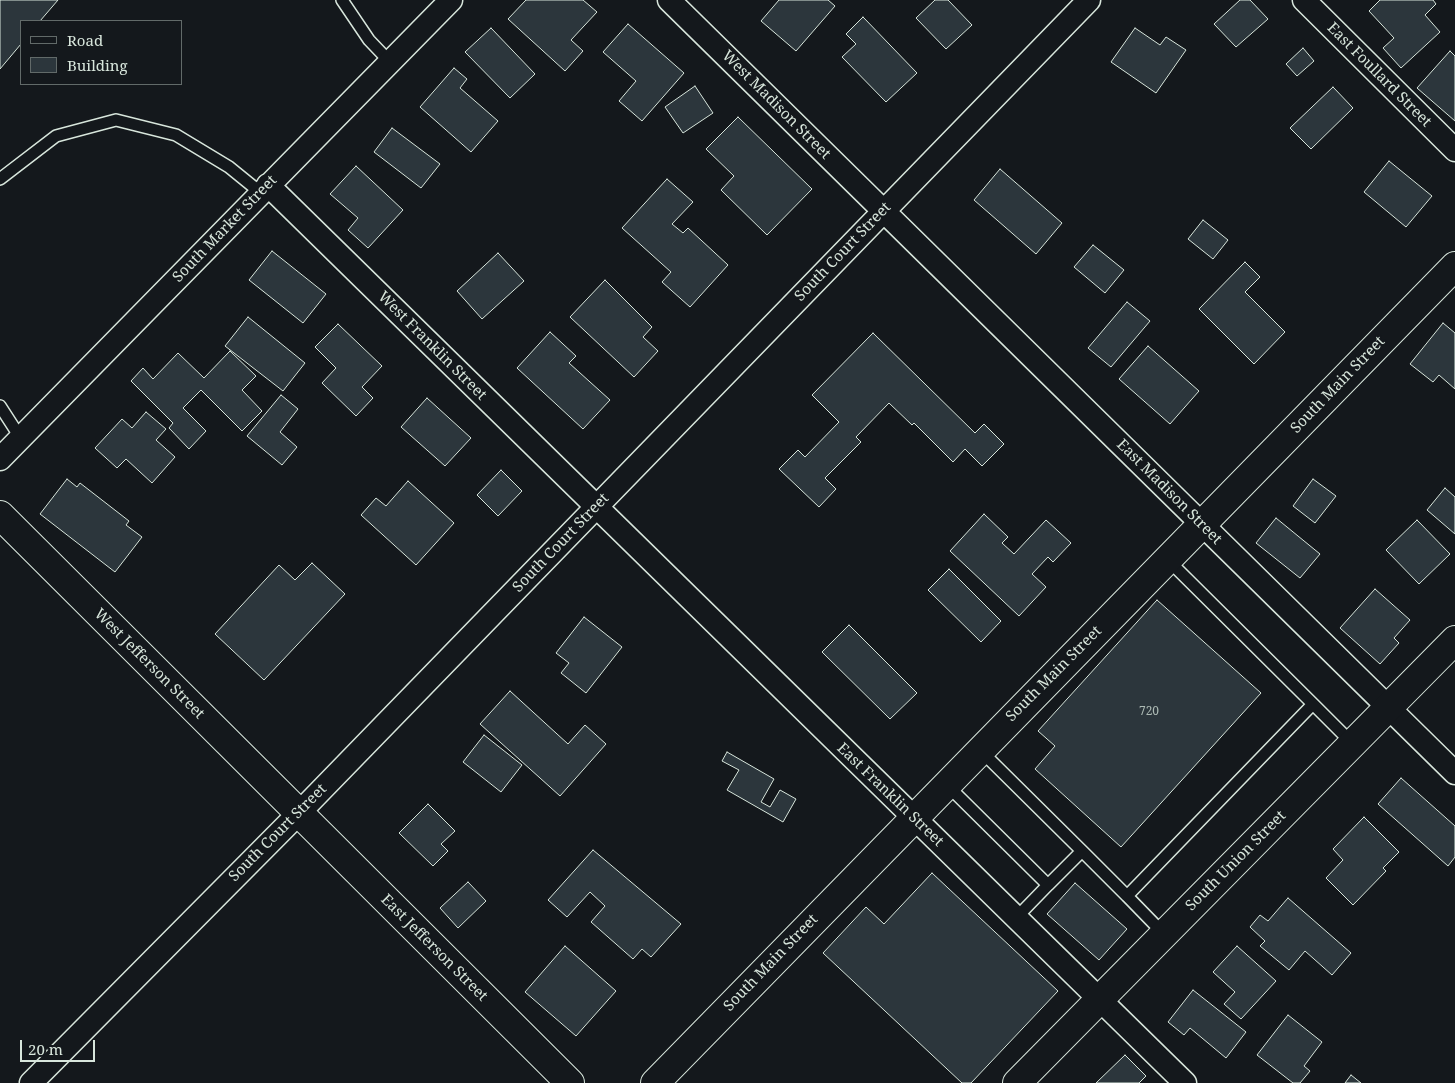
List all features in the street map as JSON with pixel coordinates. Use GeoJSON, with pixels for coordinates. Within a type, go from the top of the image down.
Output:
{"type":"FeatureCollection","features":[{"type":"Feature","properties":{"kind":"main road","name":"South Main Street"},"geometry":{"type":"LineString","coordinates":[[655,1083],[1455,266]]}},
{"type":"Feature","properties":{"kind":"main road","name":"West Jefferson Street"},"geometry":{"type":"LineString","coordinates":[[0,515],[298,812]]}},
{"type":"Feature","properties":{"kind":"main road","name":"South Union Street"},"geometry":{"type":"LineString","coordinates":[[1017,1083],[1455,640]]}},
{"type":"Feature","properties":{"kind":"main road","name":"East Jefferson Street"},"geometry":{"type":"LineString","coordinates":[[298,812],[561,1080]]}},
{"type":"Feature","properties":{"kind":"street","name":"South Market Street"},"geometry":{"type":"LineString","coordinates":[[0,459],[451,0]]}},
{"type":"Feature","properties":{"kind":"street","name":"West Madison Street"},"geometry":{"type":"LineString","coordinates":[[669,0],[883,210]]}},
{"type":"Feature","properties":{"kind":"street","name":"South Court Street"},"geometry":{"type":"LineString","coordinates":[[31,1083],[298,812],[1089,0]]}},
{"type":"Feature","properties":{"kind":"street","name":"East Foullard Street"},"geometry":{"type":"LineString","coordinates":[[1304,0],[1455,150]]}},
{"type":"Feature","properties":{"kind":"street","name":"West Franklin Street"},"geometry":{"type":"LineString","coordinates":[[265,189],[595,507]]}},
{"type":"Feature","properties":{"kind":"street","name":"East Madison Street"},"geometry":{"type":"LineString","coordinates":[[883,210],[1455,773]]}},
{"type":"Feature","properties":{"kind":"street","name":"East Franklin Street"},"geometry":{"type":"LineString","coordinates":[[595,507],[1185,1083]]}},
{"type":"Feature","properties":{"kind":"lane"},"geometry":{"type":"LineString","coordinates":[[342,0],[369,40],[390,62]]}},
{"type":"Feature","properties":{"kind":"lane"},"geometry":{"type":"LineString","coordinates":[[0,179],[56,136],[116,120],[176,135],[265,189]]}},
{"type":"Feature","properties":{"kind":"lane"},"geometry":{"type":"LineString","coordinates":[[0,406],[20,437]]}},
{"type":"Feature","properties":{"kind":"lane"},"geometry":{"type":"LineString","coordinates":[[1167,559],[1352,743]]}},
{"type":"Feature","properties":{"kind":"lane"},"geometry":{"type":"LineString","coordinates":[[1127,896],[1313,704]]}},
{"type":"Feature","properties":{"kind":"lane"},"geometry":{"type":"LineString","coordinates":[[980,750],[1164,934]]}},
{"type":"Feature","properties":{"kind":"lane"},"geometry":{"type":"LineString","coordinates":[[946,784],[1048,885]]}},
{"type":"Feature","properties":{"kind":"lane"},"geometry":{"type":"LineString","coordinates":[[1016,918],[1082,851]]}},
{"type":"Feature","properties":{"kind":"building"},"geometry":{"type":"Polygon","coordinates":[[[0,0],[58,0],[41,20],[20,20],[20,45],[0,69],[0,0]]]}},
{"type":"Feature","properties":{"kind":"building"},"geometry":{"type":"Polygon","coordinates":[[[526,0],[583,0],[597,12],[571,40],[583,51],[565,71],[508,19],[526,0]]]}},
{"type":"Feature","properties":{"kind":"building"},"geometry":{"type":"Polygon","coordinates":[[[779,0],[828,0],[835,6],[796,51],[761,21],[779,0]]]}},
{"type":"Feature","properties":{"kind":"building"},"geometry":{"type":"Polygon","coordinates":[[[935,0],[948,0],[972,25],[946,49],[916,18],[935,0]]]}},
{"type":"Feature","properties":{"kind":"building"},"geometry":{"type":"Polygon","coordinates":[[[1240,0],[1250,0],[1268,19],[1236,47],[1214,24],[1240,0]]]}},
{"type":"Feature","properties":{"kind":"building"},"geometry":{"type":"Polygon","coordinates":[[[1380,0],[1433,0],[1436,4],[1425,15],[1440,32],[1401,68],[1383,48],[1394,38],[1369,11],[1380,0]]]}},
{"type":"Feature","properties":{"kind":"building"},"geometry":{"type":"Polygon","coordinates":[[[863,17],[917,73],[886,102],[842,57],[856,44],[846,34],[863,17]]]}},
{"type":"Feature","properties":{"kind":"building"},"geometry":{"type":"Polygon","coordinates":[[[628,24],[684,73],[642,121],[619,101],[636,81],[603,52],[628,24]]]}},
{"type":"Feature","properties":{"kind":"building"},"geometry":{"type":"Polygon","coordinates":[[[491,28],[535,74],[510,98],[465,52],[491,28]]]}},
{"type":"Feature","properties":{"kind":"building"},"geometry":{"type":"Polygon","coordinates":[[[1135,28],[1160,45],[1166,37],[1186,50],[1156,93],[1111,62],[1135,28]]]}},
{"type":"Feature","properties":{"kind":"building"},"geometry":{"type":"Polygon","coordinates":[[[1303,48],[1314,61],[1297,76],[1286,64],[1303,48]]]}},
{"type":"Feature","properties":{"kind":"building"},"geometry":{"type":"Polygon","coordinates":[[[1450,51],[1455,56],[1455,121],[1417,88],[1450,51]]]}},
{"type":"Feature","properties":{"kind":"building"},"geometry":{"type":"Polygon","coordinates":[[[454,68],[467,79],[460,88],[498,121],[471,152],[420,107],[454,68]]]}},
{"type":"Feature","properties":{"kind":"building"},"geometry":{"type":"Polygon","coordinates":[[[695,86],[713,113],[683,133],[665,107],[695,86]]]}},
{"type":"Feature","properties":{"kind":"building"},"geometry":{"type":"Polygon","coordinates":[[[1333,87],[1353,108],[1311,149],[1290,128],[1333,87]]]}},
{"type":"Feature","properties":{"kind":"building"},"geometry":{"type":"Polygon","coordinates":[[[738,117],[812,189],[767,235],[721,190],[734,176],[706,149],[738,117]]]}},
{"type":"Feature","properties":{"kind":"building"},"geometry":{"type":"Polygon","coordinates":[[[392,128],[440,164],[421,188],[374,152],[392,128]]]}},
{"type":"Feature","properties":{"kind":"building"},"geometry":{"type":"Polygon","coordinates":[[[1389,161],[1432,196],[1406,227],[1364,192],[1389,161]]]}},
{"type":"Feature","properties":{"kind":"building"},"geometry":{"type":"Polygon","coordinates":[[[356,166],[403,210],[368,248],[348,230],[358,218],[330,194],[356,166]]]}},
{"type":"Feature","properties":{"kind":"building"},"geometry":{"type":"Polygon","coordinates":[[[1000,169],[1062,223],[1036,254],[974,200],[1000,169]]]}},
{"type":"Feature","properties":{"kind":"building"},"geometry":{"type":"Polygon","coordinates":[[[667,179],[693,202],[672,224],[683,233],[688,228],[728,265],[690,307],[662,282],[671,272],[622,228],[667,179]]]}},
{"type":"Feature","properties":{"kind":"building"},"geometry":{"type":"Polygon","coordinates":[[[1203,220],[1228,240],[1213,259],[1188,239],[1203,220]]]}},
{"type":"Feature","properties":{"kind":"building"},"geometry":{"type":"Polygon","coordinates":[[[1093,245],[1124,270],[1105,293],[1074,267],[1093,245]]]}},
{"type":"Feature","properties":{"kind":"building"},"geometry":{"type":"Polygon","coordinates":[[[272,251],[326,294],[303,323],[249,280],[272,251]]]}},
{"type":"Feature","properties":{"kind":"building"},"geometry":{"type":"Polygon","coordinates":[[[498,253],[524,281],[482,319],[457,291],[498,253]]]}},
{"type":"Feature","properties":{"kind":"building"},"geometry":{"type":"Polygon","coordinates":[[[1245,262],[1260,277],[1245,292],[1285,332],[1254,364],[1199,309],[1245,262]]]}},
{"type":"Feature","properties":{"kind":"building"},"geometry":{"type":"Polygon","coordinates":[[[605,280],[652,327],[643,337],[658,351],[634,377],[570,317],[605,280]]]}},
{"type":"Feature","properties":{"kind":"building"},"geometry":{"type":"Polygon","coordinates":[[[1127,302],[1150,321],[1111,367],[1088,348],[1127,302]]]}},
{"type":"Feature","properties":{"kind":"building"},"geometry":{"type":"Polygon","coordinates":[[[248,317],[305,363],[283,391],[225,346],[248,317]]]}},
{"type":"Feature","properties":{"kind":"building"},"geometry":{"type":"Polygon","coordinates":[[[1443,323],[1455,333],[1455,389],[1439,375],[1433,382],[1410,364],[1443,323]]]}},
{"type":"Feature","properties":{"kind":"building"},"geometry":{"type":"Polygon","coordinates":[[[338,324],[382,366],[362,387],[373,398],[356,416],[322,383],[336,368],[315,347],[338,324]]]}},
{"type":"Feature","properties":{"kind":"building"},"geometry":{"type":"Polygon","coordinates":[[[550,332],[576,356],[569,363],[610,400],[583,429],[517,368],[550,332]]]}},
{"type":"Feature","properties":{"kind":"building"},"geometry":{"type":"Polygon","coordinates":[[[873,333],[975,433],[984,424],[1004,444],[982,466],[965,449],[953,462],[914,423],[912,425],[889,403],[856,437],[861,442],[825,478],[836,489],[819,507],[779,469],[798,450],[805,457],[839,422],[812,395],[873,333]]]}},
{"type":"Feature","properties":{"kind":"building"},"geometry":{"type":"Polygon","coordinates":[[[1148,346],[1199,391],[1170,424],[1119,379],[1148,346]]]}},
{"type":"Feature","properties":{"kind":"building"},"geometry":{"type":"Polygon","coordinates":[[[230,351],[256,376],[242,390],[262,411],[242,431],[201,390],[183,408],[206,431],[189,449],[169,428],[173,423],[131,381],[143,368],[153,379],[178,353],[204,378],[230,351]]]}},
{"type":"Feature","properties":{"kind":"building"},"geometry":{"type":"Polygon","coordinates":[[[281,395],[298,409],[280,432],[297,447],[282,465],[247,436],[281,395]]]}},
{"type":"Feature","properties":{"kind":"building"},"geometry":{"type":"Polygon","coordinates":[[[427,398],[471,438],[445,466],[401,427],[427,398]]]}},
{"type":"Feature","properties":{"kind":"building"},"geometry":{"type":"Polygon","coordinates":[[[146,412],[166,429],[156,440],[175,457],[152,483],[126,459],[117,468],[95,448],[122,419],[132,428],[146,412]]]}},
{"type":"Feature","properties":{"kind":"building"},"geometry":{"type":"Polygon","coordinates":[[[501,470],[522,491],[498,516],[477,495],[501,470]]]}},
{"type":"Feature","properties":{"kind":"building"},"geometry":{"type":"Polygon","coordinates":[[[67,479],[77,487],[80,483],[129,521],[126,525],[142,537],[115,572],[40,514],[67,479]]]}},
{"type":"Feature","properties":{"kind":"building"},"geometry":{"type":"Polygon","coordinates":[[[1313,479],[1336,496],[1315,523],[1293,506],[1313,479]]]}},
{"type":"Feature","properties":{"kind":"building"},"geometry":{"type":"Polygon","coordinates":[[[408,481],[454,523],[416,565],[361,515],[376,498],[386,506],[408,481]]]}},
{"type":"Feature","properties":{"kind":"building"},"geometry":{"type":"Polygon","coordinates":[[[1445,488],[1455,497],[1455,534],[1427,510],[1445,488]]]}},
{"type":"Feature","properties":{"kind":"building"},"geometry":{"type":"Polygon","coordinates":[[[984,514],[1008,537],[1002,543],[1014,554],[1046,520],[1071,543],[1053,562],[1048,557],[1032,574],[1046,587],[1019,616],[950,551],[984,514]]]}},
{"type":"Feature","properties":{"kind":"building"},"geometry":{"type":"Polygon","coordinates":[[[1276,518],[1320,554],[1300,578],[1256,543],[1276,518]]]}},
{"type":"Feature","properties":{"kind":"building"},"geometry":{"type":"Polygon","coordinates":[[[1417,520],[1450,554],[1419,584],[1386,550],[1417,520]]]}},
{"type":"Feature","properties":{"kind":"building"},"geometry":{"type":"Polygon","coordinates":[[[312,563],[345,594],[264,680],[215,634],[279,565],[295,580],[312,563]]]}},
{"type":"Feature","properties":{"kind":"building"},"geometry":{"type":"Polygon","coordinates":[[[949,569],[1001,621],[981,642],[928,590],[949,569]]]}},
{"type":"Feature","properties":{"kind":"building"},"geometry":{"type":"Polygon","coordinates":[[[1375,589],[1410,620],[1394,638],[1399,643],[1380,664],[1340,628],[1375,589]]]}},
{"type":"Feature","properties":{"kind":"building"},"geometry":{"type":"Polygon","coordinates":[[[1157,600],[1261,693],[1121,847],[1035,769],[1055,746],[1038,731],[1157,600]]]}},
{"type":"Feature","properties":{"kind":"building"},"geometry":{"type":"Polygon","coordinates":[[[584,617],[622,647],[586,693],[561,673],[569,663],[556,653],[584,617]]]}},
{"type":"Feature","properties":{"kind":"building"},"geometry":{"type":"Polygon","coordinates":[[[849,625],[917,693],[890,719],[822,652],[849,625]]]}},
{"type":"Feature","properties":{"kind":"building"},"geometry":{"type":"Polygon","coordinates":[[[510,691],[568,744],[585,725],[606,744],[560,796],[480,724],[510,691]]]}},
{"type":"Feature","properties":{"kind":"building"},"geometry":{"type":"Polygon","coordinates":[[[484,735],[522,765],[501,792],[463,762],[484,735]]]}},
{"type":"Feature","properties":{"kind":"building"},"geometry":{"type":"Polygon","coordinates":[[[727,752],[774,779],[761,802],[770,807],[780,790],[796,799],[783,822],[727,790],[739,770],[722,761],[727,752]]]}},
{"type":"Feature","properties":{"kind":"building"},"geometry":{"type":"Polygon","coordinates":[[[1401,778],[1455,826],[1455,857],[1448,866],[1378,804],[1401,778]]]}},
{"type":"Feature","properties":{"kind":"building"},"geometry":{"type":"Polygon","coordinates":[[[428,804],[455,831],[441,844],[448,851],[433,866],[399,833],[428,804]]]}},
{"type":"Feature","properties":{"kind":"building"},"geometry":{"type":"Polygon","coordinates":[[[1364,817],[1399,852],[1383,868],[1386,871],[1353,905],[1326,878],[1343,860],[1333,849],[1364,817]]]}},
{"type":"Feature","properties":{"kind":"building"},"geometry":{"type":"Polygon","coordinates":[[[593,850],[681,924],[651,957],[642,949],[633,959],[591,922],[605,906],[590,892],[567,917],[548,900],[593,850]]]}},
{"type":"Feature","properties":{"kind":"building"},"geometry":{"type":"Polygon","coordinates":[[[932,873],[1058,991],[971,1083],[962,1083],[823,953],[866,907],[884,924],[932,873]]]}},
{"type":"Feature","properties":{"kind":"building"},"geometry":{"type":"Polygon","coordinates":[[[468,882],[486,901],[458,928],[440,908],[468,882]]]}},
{"type":"Feature","properties":{"kind":"building"},"geometry":{"type":"Polygon","coordinates":[[[1075,883],[1127,929],[1099,960],[1047,914],[1075,883]]]}},
{"type":"Feature","properties":{"kind":"building"},"geometry":{"type":"Polygon","coordinates":[[[1288,898],[1351,953],[1332,975],[1305,951],[1289,970],[1260,946],[1265,941],[1250,927],[1260,915],[1268,921],[1288,898]]]}},
{"type":"Feature","properties":{"kind":"building"},"geometry":{"type":"Polygon","coordinates":[[[565,946],[616,991],[576,1036],[525,992],[565,946]]]}},
{"type":"Feature","properties":{"kind":"building"},"geometry":{"type":"Polygon","coordinates":[[[1237,946],[1276,981],[1241,1019],[1224,1004],[1235,992],[1213,972],[1237,946]]]}},
{"type":"Feature","properties":{"kind":"building"},"geometry":{"type":"Polygon","coordinates":[[[1193,990],[1246,1032],[1226,1058],[1190,1028],[1184,1035],[1168,1022],[1193,990]]]}},
{"type":"Feature","properties":{"kind":"building"},"geometry":{"type":"Polygon","coordinates":[[[1288,1015],[1322,1042],[1304,1066],[1310,1071],[1300,1083],[1293,1083],[1257,1055],[1288,1015]]]}},
{"type":"Feature","properties":{"kind":"building"},"geometry":{"type":"Polygon","coordinates":[[[1125,1055],[1146,1076],[1139,1083],[1096,1083],[1125,1055]]]}},
{"type":"Feature","properties":{"kind":"building"},"geometry":{"type":"Polygon","coordinates":[[[1351,1075],[1361,1083],[1345,1083],[1351,1075]]]}}]}
